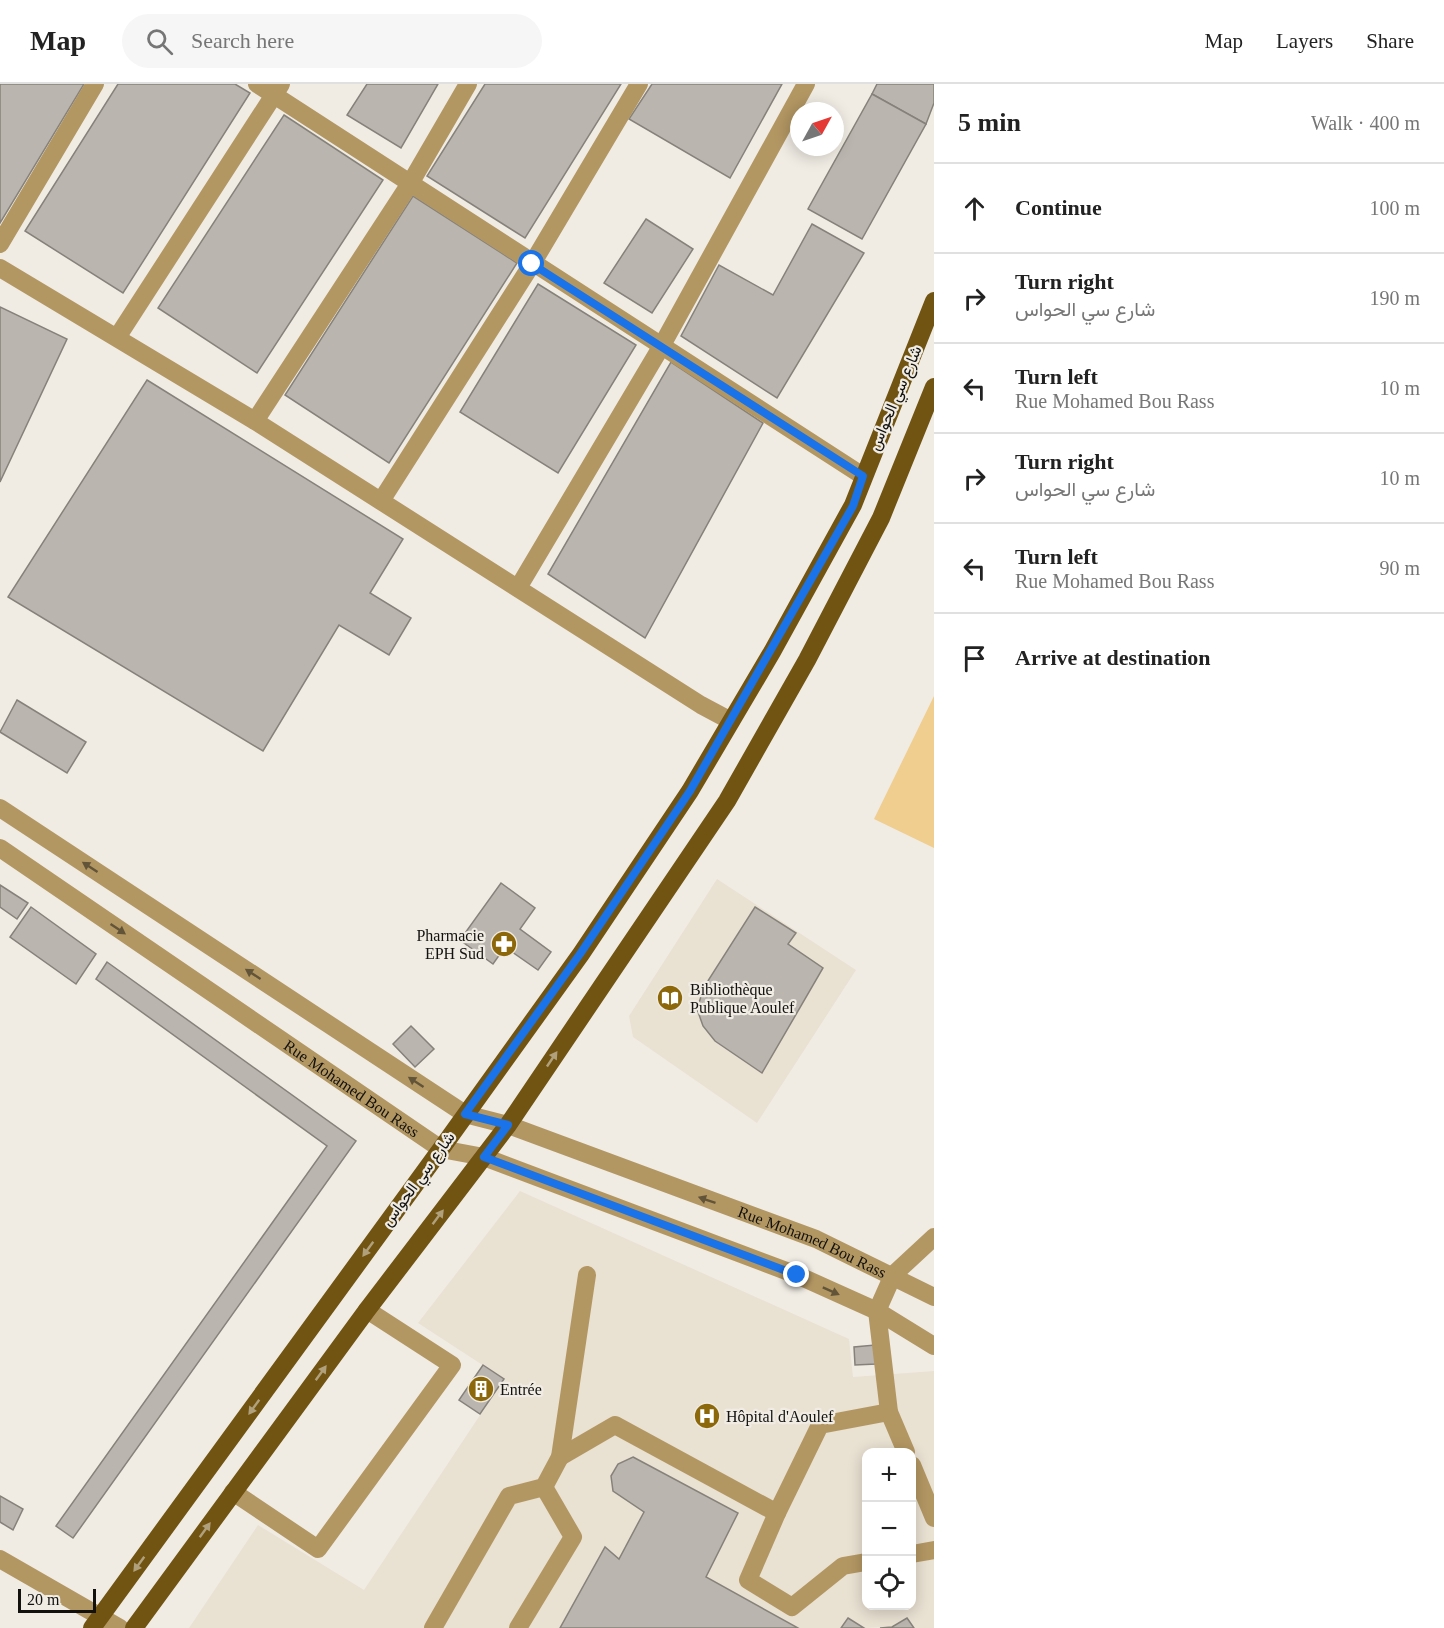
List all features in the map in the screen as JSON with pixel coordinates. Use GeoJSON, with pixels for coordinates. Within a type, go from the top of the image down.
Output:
{"type":"FeatureCollection","features":[{"type":"Feature","properties":{"kind":"main road","name":"شارع سي الحواس"},"geometry":{"type":"LineString","coordinates":[[96,1622],[441,1149],[580,954],[690,791],[853,506],[934,301]]}},
{"type":"Feature","properties":{"kind":"main road","name":"شارع سي الحواس"},"geometry":{"type":"LineString","coordinates":[[134,1628],[367,1310],[508,1125],[727,801],[807,660],[881,518],[934,387]]}},
{"type":"Feature","properties":{"kind":"street"},"geometry":{"type":"LineString","coordinates":[[0,244],[95,84]]}},
{"type":"Feature","properties":{"kind":"street"},"geometry":{"type":"LineString","coordinates":[[257,84],[278,89],[532,264],[863,476]]}},
{"type":"Feature","properties":{"kind":"street"},"geometry":{"type":"LineString","coordinates":[[255,421],[411,182],[468,84]]}},
{"type":"Feature","properties":{"kind":"street"},"geometry":{"type":"LineString","coordinates":[[381,501],[532,264],[639,84]]}},
{"type":"Feature","properties":{"kind":"street"},"geometry":{"type":"LineString","coordinates":[[518,588],[662,347],[806,84]]}},
{"type":"Feature","properties":{"kind":"street"},"geometry":{"type":"LineString","coordinates":[[118,336],[278,89]]}},
{"type":"Feature","properties":{"kind":"street"},"geometry":{"type":"LineString","coordinates":[[0,268],[118,336],[701,705],[732,721]]}},
{"type":"Feature","properties":{"kind":"street","name":"Rue Mohamed Bou Rass"},"geometry":{"type":"LineString","coordinates":[[0,808],[465,1114],[508,1125],[816,1239],[934,1297]]}},
{"type":"Feature","properties":{"kind":"street","name":"Rue Mohamed Bou Rass"},"geometry":{"type":"LineString","coordinates":[[0,848],[441,1149],[484,1157],[797,1275],[877,1311],[934,1346]]}},
{"type":"Feature","properties":{"kind":"street"},"geometry":{"type":"LineString","coordinates":[[904,1448],[889,1412],[877,1311],[893,1275],[934,1237]]}},
{"type":"Feature","properties":{"kind":"street"},"geometry":{"type":"LineString","coordinates":[[434,1628],[509,1496],[544,1487],[561,1457],[587,1275]]}},
{"type":"Feature","properties":{"kind":"street"},"geometry":{"type":"LineString","coordinates":[[233,1492],[318,1549],[452,1365],[367,1310]]}},
{"type":"Feature","properties":{"kind":"street"},"geometry":{"type":"LineString","coordinates":[[862,1563],[843,1566],[792,1607],[748,1580],[777,1513],[820,1425],[889,1412]]}},
{"type":"Feature","properties":{"kind":"street"},"geometry":{"type":"LineString","coordinates":[[561,1457],[615,1425],[777,1513]]}},
{"type":"Feature","properties":{"kind":"street"},"geometry":{"type":"LineString","coordinates":[[916,1475],[934,1518]]}},
{"type":"Feature","properties":{"kind":"street"},"geometry":{"type":"LineString","coordinates":[[518,1628],[573,1537],[544,1487]]}},
{"type":"Feature","properties":{"kind":"street"},"geometry":{"type":"LineString","coordinates":[[916,1553],[934,1550]]}},
{"type":"Feature","properties":{"kind":"street"},"geometry":{"type":"LineString","coordinates":[[0,1559],[96,1622],[120,1628]]}},
{"type":"Feature","properties":{"kind":"shaded area"},"geometry":{"type":"Polygon","coordinates":[[[934,696],[934,848],[874,819],[934,696]]]}},
{"type":"Feature","properties":{"kind":"shaded area","name":"Bibliothèque Publique Aoulef"},"geometry":{"type":"Polygon","coordinates":[[[717,879],[856,970],[757,1123],[633,1037],[629,1016],[717,879]],[[755,907],[704,987],[697,1010],[703,1026],[714,1041],[761,1073],[823,969],[788,944],[796,933],[755,907]]]}},
{"type":"Feature","properties":{"kind":"shaded area","name":"Hôpital d'Aoulef"},"geometry":{"type":"Polygon","coordinates":[[[520,1191],[849,1339],[853,1377],[934,1371],[934,1628],[914,1628],[907,1618],[892,1627],[864,1628],[848,1618],[841,1628],[798,1628],[706,1577],[738,1513],[633,1457],[618,1464],[611,1476],[613,1491],[644,1512],[619,1559],[605,1548],[560,1628],[189,1628],[258,1525],[364,1590],[504,1379],[418,1323],[520,1191]]]}},
{"type":"Feature","properties":{"kind":"building"},"geometry":{"type":"Polygon","coordinates":[[[0,84],[84,84],[0,223],[0,84]]]}},
{"type":"Feature","properties":{"kind":"building"},"geometry":{"type":"Polygon","coordinates":[[[118,84],[235,84],[250,93],[123,293],[25,231],[118,84]]]}},
{"type":"Feature","properties":{"kind":"building"},"geometry":{"type":"Polygon","coordinates":[[[367,84],[438,84],[401,148],[347,115],[367,84]]]}},
{"type":"Feature","properties":{"kind":"building"},"geometry":{"type":"Polygon","coordinates":[[[485,84],[621,84],[525,238],[427,176],[485,84]]]}},
{"type":"Feature","properties":{"kind":"building"},"geometry":{"type":"Polygon","coordinates":[[[652,84],[782,84],[730,178],[629,119],[652,84]]]}},
{"type":"Feature","properties":{"kind":"building"},"geometry":{"type":"Polygon","coordinates":[[[877,84],[934,84],[934,103],[926,124],[872,94],[877,84]]]}},
{"type":"Feature","properties":{"kind":"building"},"geometry":{"type":"Polygon","coordinates":[[[872,94],[926,124],[862,239],[808,209],[837,156],[844,156],[844,144],[872,94]]]}},
{"type":"Feature","properties":{"kind":"building"},"geometry":{"type":"Polygon","coordinates":[[[284,115],[383,180],[257,373],[158,308],[284,115]]]}},
{"type":"Feature","properties":{"kind":"building"},"geometry":{"type":"Polygon","coordinates":[[[413,196],[517,263],[389,463],[285,395],[413,196]]]}},
{"type":"Feature","properties":{"kind":"building"},"geometry":{"type":"Polygon","coordinates":[[[646,219],[693,249],[652,313],[604,283],[646,219]]]}},
{"type":"Feature","properties":{"kind":"building"},"geometry":{"type":"Polygon","coordinates":[[[812,224],[864,253],[777,398],[681,336],[719,265],[773,295],[812,224]]]}},
{"type":"Feature","properties":{"kind":"building"},"geometry":{"type":"Polygon","coordinates":[[[538,284],[636,345],[558,473],[460,412],[538,284]]]}},
{"type":"Feature","properties":{"kind":"building"},"geometry":{"type":"Polygon","coordinates":[[[0,307],[67,339],[0,482],[0,307]]]}},
{"type":"Feature","properties":{"kind":"building"},"geometry":{"type":"Polygon","coordinates":[[[671,362],[763,423],[645,638],[548,574],[671,362]]]}},
{"type":"Feature","properties":{"kind":"building"},"geometry":{"type":"Polygon","coordinates":[[[147,380],[403,539],[370,593],[411,618],[389,655],[339,625],[263,751],[8,597],[147,380]]]}},
{"type":"Feature","properties":{"kind":"building"},"geometry":{"type":"Polygon","coordinates":[[[17,700],[86,742],[67,773],[0,732],[17,700]]]}},
{"type":"Feature","properties":{"kind":"building"},"geometry":{"type":"Polygon","coordinates":[[[501,883],[535,908],[520,929],[551,952],[538,970],[505,947],[493,964],[460,940],[501,883]]]}},
{"type":"Feature","properties":{"kind":"building"},"geometry":{"type":"Polygon","coordinates":[[[0,885],[28,903],[17,919],[0,907],[0,885]]]}},
{"type":"Feature","properties":{"kind":"building"},"geometry":{"type":"Polygon","coordinates":[[[31,907],[96,954],[76,984],[10,937],[31,907]]]}},
{"type":"Feature","properties":{"kind":"building"},"geometry":{"type":"Polygon","coordinates":[[[755,907],[796,933],[788,944],[823,968],[762,1073],[715,1041],[703,1026],[697,1009],[704,987],[755,907]]]}},
{"type":"Feature","properties":{"kind":"building"},"geometry":{"type":"Polygon","coordinates":[[[107,962],[356,1141],[73,1538],[56,1526],[327,1146],[96,979],[107,962]]]}},
{"type":"Feature","properties":{"kind":"building"},"geometry":{"type":"Polygon","coordinates":[[[411,1026],[434,1049],[415,1067],[393,1044],[411,1026]]]}},
{"type":"Feature","properties":{"kind":"building"},"geometry":{"type":"Polygon","coordinates":[[[875,1345],[876,1364],[855,1365],[854,1347],[875,1345]]]}},
{"type":"Feature","properties":{"kind":"building","name":"Entrée"},"geometry":{"type":"Polygon","coordinates":[[[483,1365],[504,1379],[480,1414],[459,1400],[483,1365]]]}},
{"type":"Feature","properties":{"kind":"building"},"geometry":{"type":"Polygon","coordinates":[[[633,1457],[738,1513],[706,1577],[798,1628],[560,1628],[605,1547],[619,1559],[644,1512],[613,1491],[611,1476],[618,1464],[633,1457]]]}},
{"type":"Feature","properties":{"kind":"building"},"geometry":{"type":"Polygon","coordinates":[[[0,1496],[23,1509],[13,1530],[0,1522],[0,1496]]]}},
{"type":"Feature","properties":{"kind":"building"},"geometry":{"type":"Polygon","coordinates":[[[848,1618],[864,1628],[841,1628],[848,1618]]]}},
{"type":"Feature","properties":{"kind":"building"},"geometry":{"type":"Polygon","coordinates":[[[907,1618],[914,1628],[880,1628],[892,1627],[907,1618]]]}},
{"type":"Feature","properties":{"kind":"place","name":"Pharmacie EPH Sud"},"geometry":{"type":"Point","coordinates":[504,944]}},
{"type":"Feature","properties":{"kind":"place","name":"Bibliothèque Publique Aoulef"},"geometry":{"type":"Point","coordinates":[670,998]}},
{"type":"Feature","properties":{"kind":"place","name":"Entrée"},"geometry":{"type":"Point","coordinates":[481,1389]}},
{"type":"Feature","properties":{"kind":"place","name":"Hôpital d'Aoulef"},"geometry":{"type":"Point","coordinates":[707,1416]}},
{"type":"Feature","properties":{"kind":"route"},"geometry":{"type":"LineString","coordinates":[[532,264],[863,476],[853,506],[772,652],[690,791],[580,954],[465,1114],[508,1125],[484,1157],[797,1275]]}}]}
